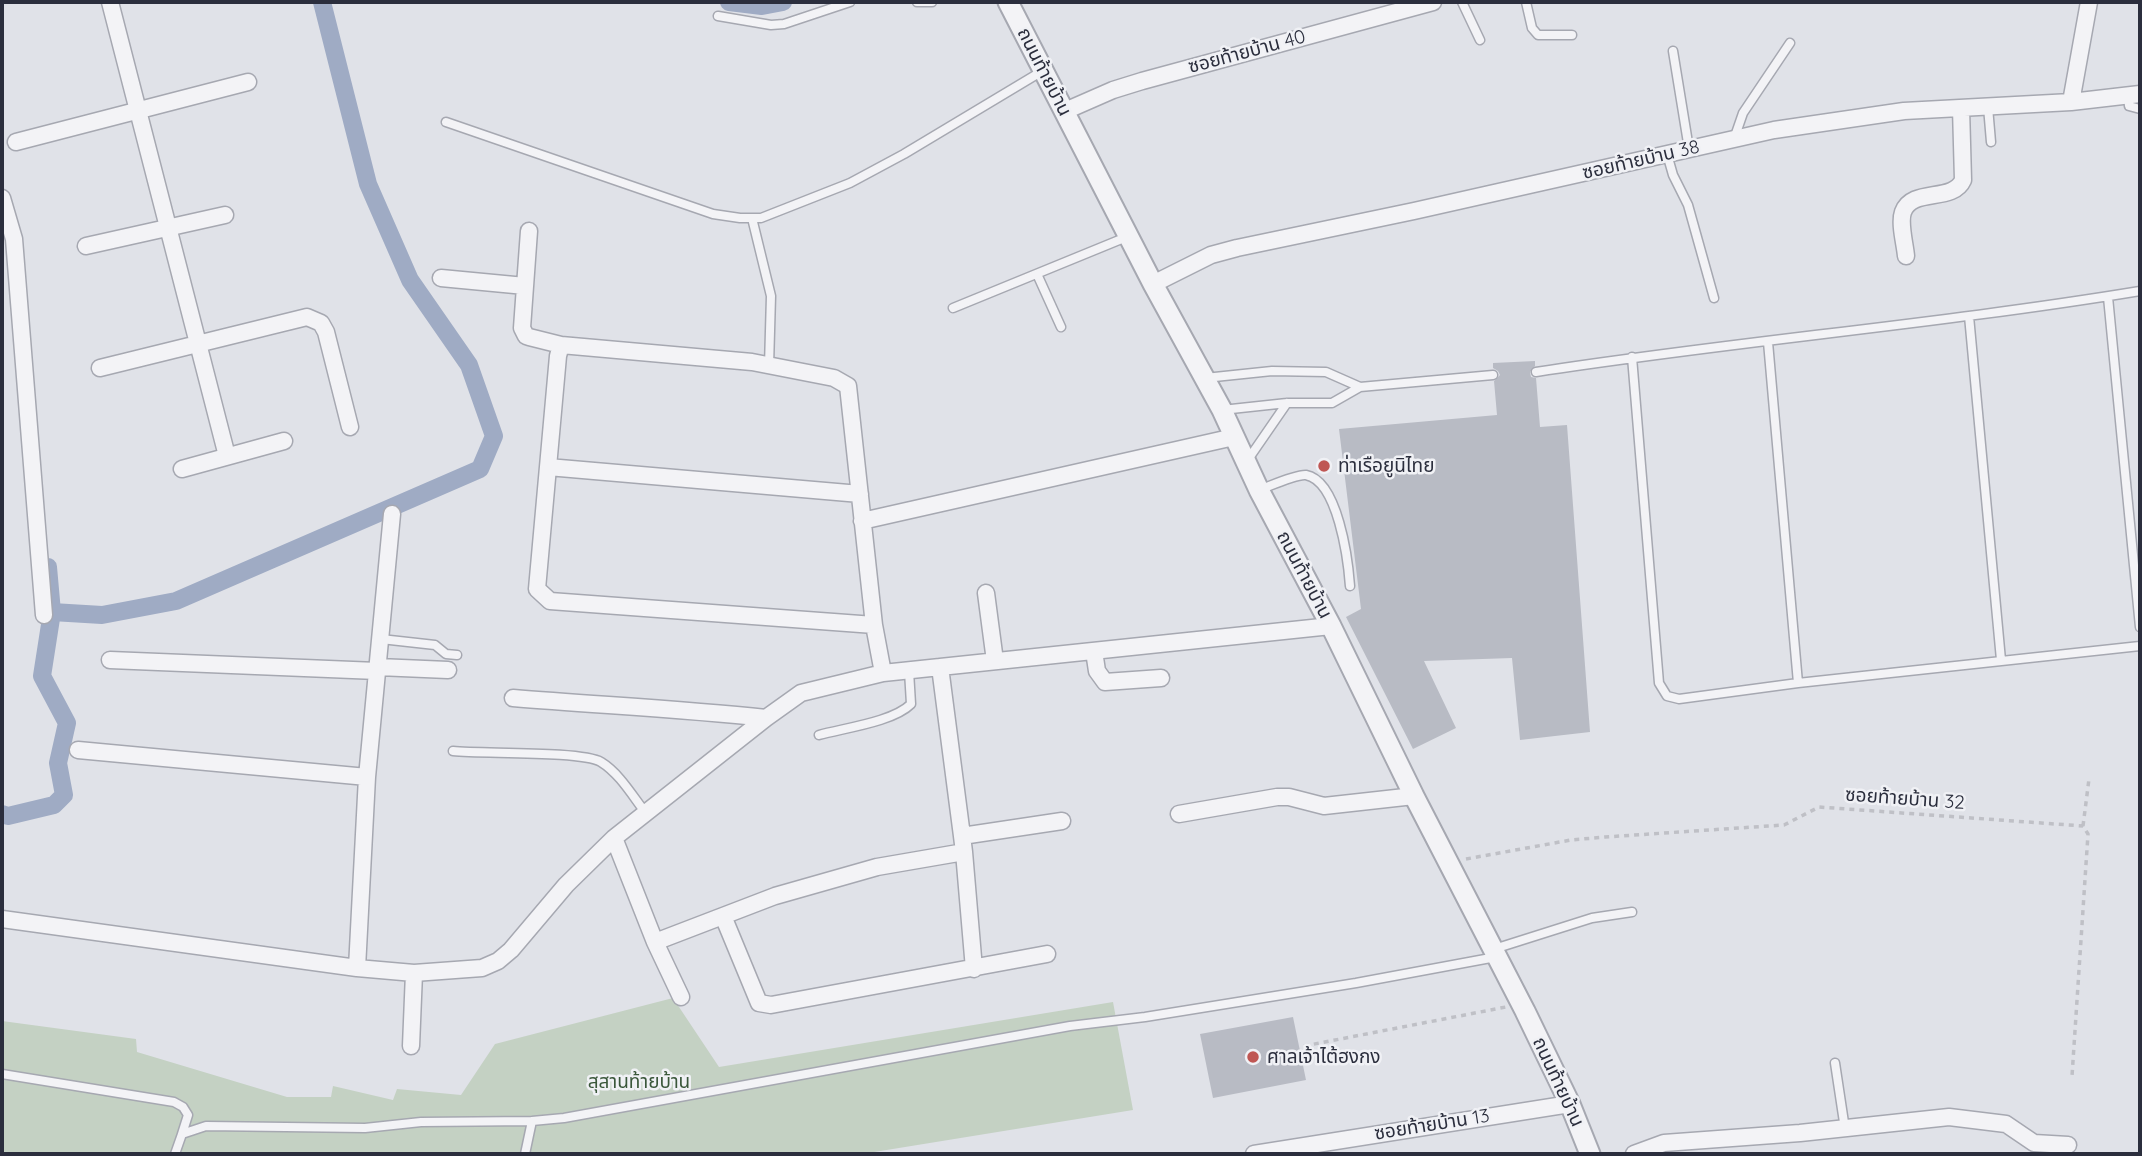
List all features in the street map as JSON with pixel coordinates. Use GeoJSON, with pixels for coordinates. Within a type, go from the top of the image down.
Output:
{"type":"FeatureCollection","features":[{"type":"Feature","properties":{"kind":"street"},"geometry":{"type":"LineString","coordinates":[[110,2],[170,226],[227,456]]}},
{"type":"Feature","properties":{"kind":"street","name":"ถนนท้ายบ้าน"},"geometry":{"type":"LineString","coordinates":[[1008,2],[1153,284],[1223,410],[1259,490],[1331,626],[1522,1004],[1570,1104],[1590,1154]]}},
{"type":"Feature","properties":{"kind":"street","name":"ซอยท้ายบ้าน 40"},"geometry":{"type":"LineString","coordinates":[[1065,111],[1113,90],[1142,81],[1433,2]]}},
{"type":"Feature","properties":{"kind":"street"},"geometry":{"type":"LineString","coordinates":[[2071,102],[2089,2]]}},
{"type":"Feature","properties":{"kind":"street"},"geometry":{"type":"LineString","coordinates":[[16,142],[248,82]]}},
{"type":"Feature","properties":{"kind":"street","name":"ซอยท้ายบ้าน 38"},"geometry":{"type":"LineString","coordinates":[[1153,284],[1211,256],[1237,247],[1414,211],[1774,130],[1904,111],[2071,102],[2134,95]]}},
{"type":"Feature","properties":{"kind":"street"},"geometry":{"type":"LineString","coordinates":[[1906,256],[1901,214],[1907,204],[1917,199],[1954,191],[1960,188],[1963,180],[1961,108]]}},
{"type":"Feature","properties":{"kind":"street"},"geometry":{"type":"LineString","coordinates":[[2,198],[14,240],[44,615]]}},
{"type":"Feature","properties":{"kind":"street"},"geometry":{"type":"LineString","coordinates":[[86,246],[225,215]]}},
{"type":"Feature","properties":{"kind":"street"},"geometry":{"type":"LineString","coordinates":[[529,231],[522,328],[530,337],[561,345],[769,366],[834,378],[848,386],[874,625],[883,673]]}},
{"type":"Feature","properties":{"kind":"street"},"geometry":{"type":"LineString","coordinates":[[441,278],[525,286]]}},
{"type":"Feature","properties":{"kind":"street"},"geometry":{"type":"LineString","coordinates":[[100,368],[307,317],[321,323],[326,332],[350,427]]}},
{"type":"Feature","properties":{"kind":"street"},"geometry":{"type":"LineString","coordinates":[[561,345],[537,589],[541,595],[550,601],[874,625]]}},
{"type":"Feature","properties":{"kind":"street"},"geometry":{"type":"LineString","coordinates":[[862,521],[1234,437]]}},
{"type":"Feature","properties":{"kind":"street"},"geometry":{"type":"LineString","coordinates":[[182,469],[284,441]]}},
{"type":"Feature","properties":{"kind":"street"},"geometry":{"type":"LineString","coordinates":[[548,467],[860,494]]}},
{"type":"Feature","properties":{"kind":"street"},"geometry":{"type":"LineString","coordinates":[[357,968],[367,777],[392,514]]}},
{"type":"Feature","properties":{"kind":"street"},"geometry":{"type":"LineString","coordinates":[[986,593],[995,661]]}},
{"type":"Feature","properties":{"kind":"street"},"geometry":{"type":"LineString","coordinates":[[2,919],[357,968],[414,973],[482,968],[498,961],[511,950],[566,885],[645,811],[801,693],[883,673],[1331,626]]}},
{"type":"Feature","properties":{"kind":"street"},"geometry":{"type":"LineString","coordinates":[[1094,650],[1097,671],[1105,682],[1161,678]]}},
{"type":"Feature","properties":{"kind":"street"},"geometry":{"type":"LineString","coordinates":[[110,660],[448,670]]}},
{"type":"Feature","properties":{"kind":"street"},"geometry":{"type":"LineString","coordinates":[[940,667],[963,844],[974,969]]}},
{"type":"Feature","properties":{"kind":"street"},"geometry":{"type":"LineString","coordinates":[[513,698],[638,709],[683,709],[766,718]]}},
{"type":"Feature","properties":{"kind":"street"},"geometry":{"type":"LineString","coordinates":[[79,750],[367,777]]}},
{"type":"Feature","properties":{"kind":"street"},"geometry":{"type":"LineString","coordinates":[[1179,814],[1277,797],[1289,797],[1324,806],[1415,796]]}},
{"type":"Feature","properties":{"kind":"street"},"geometry":{"type":"LineString","coordinates":[[655,942],[775,896],[963,844],[1062,821]]}},
{"type":"Feature","properties":{"kind":"street"},"geometry":{"type":"LineString","coordinates":[[614,838],[655,942],[681,997]]}},
{"type":"Feature","properties":{"kind":"street"},"geometry":{"type":"LineString","coordinates":[[723,916],[759,1003],[771,1005],[1047,954]]}},
{"type":"Feature","properties":{"kind":"street"},"geometry":{"type":"LineString","coordinates":[[411,1046],[414,973]]}},
{"type":"Feature","properties":{"kind":"street","name":"ซอยท้ายบ้าน 13"},"geometry":{"type":"LineString","coordinates":[[1254,1154],[1570,1104]]}},
{"type":"Feature","properties":{"kind":"street"},"geometry":{"type":"LineString","coordinates":[[1634,1154],[1664,1143],[1845,1129],[1949,1117],[2006,1124],[2034,1143],[2068,1145]]}},
{"type":"Feature","properties":{"kind":"lane"},"geometry":{"type":"LineString","coordinates":[[718,16],[771,25],[784,24],[850,2]]}},
{"type":"Feature","properties":{"kind":"lane"},"geometry":{"type":"LineString","coordinates":[[917,2],[932,2]]}},
{"type":"Feature","properties":{"kind":"lane"},"geometry":{"type":"LineString","coordinates":[[1462,2],[1480,40]]}},
{"type":"Feature","properties":{"kind":"lane"},"geometry":{"type":"LineString","coordinates":[[1526,2],[1532,28],[1538,35],[1572,35]]}},
{"type":"Feature","properties":{"kind":"lane"},"geometry":{"type":"LineString","coordinates":[[1734,139],[1743,113],[1790,43]]}},
{"type":"Feature","properties":{"kind":"lane"},"geometry":{"type":"LineString","coordinates":[[1673,51],[1689,149]]}},
{"type":"Feature","properties":{"kind":"lane"},"geometry":{"type":"LineString","coordinates":[[446,122],[713,214],[761,218],[850,183],[1044,71]]}},
{"type":"Feature","properties":{"kind":"lane"},"geometry":{"type":"LineString","coordinates":[[2134,95],[2129,106],[2135,110],[2140,109]]}},
{"type":"Feature","properties":{"kind":"lane"},"geometry":{"type":"LineString","coordinates":[[1988,107],[1991,142]]}},
{"type":"Feature","properties":{"kind":"lane"},"geometry":{"type":"LineString","coordinates":[[1667,154],[1673,175],[1688,205],[1714,298]]}},
{"type":"Feature","properties":{"kind":"lane"},"geometry":{"type":"LineString","coordinates":[[752,218],[771,296],[769,366]]}},
{"type":"Feature","properties":{"kind":"lane"},"geometry":{"type":"LineString","coordinates":[[953,308],[1129,236]]}},
{"type":"Feature","properties":{"kind":"lane"},"geometry":{"type":"LineString","coordinates":[[1037,274],[1060,327]]}},
{"type":"Feature","properties":{"kind":"lane"},"geometry":{"type":"LineString","coordinates":[[1536,372],[1632,357],[1969,316],[2140,291]]}},
{"type":"Feature","properties":{"kind":"lane"},"geometry":{"type":"LineString","coordinates":[[2108,297],[2140,627]]}},
{"type":"Feature","properties":{"kind":"lane"},"geometry":{"type":"LineString","coordinates":[[1969,316],[2001,660]]}},
{"type":"Feature","properties":{"kind":"lane"},"geometry":{"type":"LineString","coordinates":[[1768,342],[1798,682]]}},
{"type":"Feature","properties":{"kind":"lane"},"geometry":{"type":"LineString","coordinates":[[1632,357],[1659,683],[1667,696],[1679,698],[1798,682],[2140,646]]}},
{"type":"Feature","properties":{"kind":"lane"},"geometry":{"type":"LineString","coordinates":[[1205,378],[1272,371],[1326,372],[1360,387]]}},
{"type":"Feature","properties":{"kind":"lane"},"geometry":{"type":"LineString","coordinates":[[1223,410],[1287,403],[1332,403],[1360,387],[1493,375]]}},
{"type":"Feature","properties":{"kind":"lane"},"geometry":{"type":"LineString","coordinates":[[1246,462],[1287,403]]}},
{"type":"Feature","properties":{"kind":"lane"},"geometry":{"type":"LineString","coordinates":[[1259,490],[1303,474],[1324,486],[1348,556],[1350,586]]}},
{"type":"Feature","properties":{"kind":"lane"},"geometry":{"type":"LineString","coordinates":[[380,639],[435,645],[446,654],[457,655]]}},
{"type":"Feature","properties":{"kind":"lane"},"geometry":{"type":"LineString","coordinates":[[819,735],[894,715],[906,709],[911,704],[909,671]]}},
{"type":"Feature","properties":{"kind":"lane"},"geometry":{"type":"LineString","coordinates":[[453,751],[579,756],[600,761],[645,811]]}},
{"type":"Feature","properties":{"kind":"lane"},"geometry":{"type":"LineString","coordinates":[[181,1134],[206,1126],[365,1128],[421,1122],[533,1121],[564,1118],[1070,1026],[1356,983],[1496,953],[1592,918],[1632,912]]}},
{"type":"Feature","properties":{"kind":"lane"},"geometry":{"type":"LineString","coordinates":[[1835,1063],[1845,1129]]}},
{"type":"Feature","properties":{"kind":"lane"},"geometry":{"type":"LineString","coordinates":[[2,1074],[174,1102],[183,1107],[188,1115],[175,1154]]}},
{"type":"Feature","properties":{"kind":"lane"},"geometry":{"type":"LineString","coordinates":[[525,1154],[533,1121]]}},
{"type":"Feature","properties":{"kind":"path"},"geometry":{"type":"LineString","coordinates":[[2072,1076],[2088,834],[2083,826],[2089,779]]}},
{"type":"Feature","properties":{"kind":"path","name":"ซอยท้ายบ้าน 32"},"geometry":{"type":"LineString","coordinates":[[1480,857],[1583,839],[1784,825],[1819,807],[2083,826]]}},
{"type":"Feature","properties":{"kind":"path"},"geometry":{"type":"LineString","coordinates":[[1304,1046],[1522,1004]]}},
{"type":"Feature","properties":{"kind":"green space","name":"สุสานท้ายบ้าน"},"geometry":{"type":"Polygon","coordinates":[[[673,998],[719,1067],[1113,1002],[1133,1110],[862,1154],[2,1154],[2,1021],[136,1039],[137,1052],[287,1097],[331,1097],[333,1086],[393,1100],[397,1089],[461,1095],[495,1044],[673,998]]]}},
{"type":"Feature","properties":{"kind":"building"},"geometry":{"type":"Polygon","coordinates":[[[1535,361],[1530,372],[1531,377],[1536,378],[1540,427],[1567,425],[1590,732],[1520,740],[1512,658],[1424,661],[1456,728],[1413,749],[1346,617],[1361,609],[1339,429],[1497,415],[1494,381],[1500,375],[1493,368],[1493,363],[1535,361]]]}},
{"type":"Feature","properties":{"kind":"building","name":"ศาลเจ้าไต้ฮงกง"},"geometry":{"type":"Polygon","coordinates":[[[1293,1017],[1306,1080],[1213,1098],[1200,1034],[1293,1017]]]}},
{"type":"Feature","properties":{"kind":"waterway"},"geometry":{"type":"LineString","coordinates":[[52,612],[102,615],[176,601],[480,469],[494,436],[469,365],[410,280],[368,184],[322,2]]}},
{"type":"Feature","properties":{"kind":"waterway"},"geometry":{"type":"LineString","coordinates":[[729,2],[762,6],[783,2]]}},
{"type":"Feature","properties":{"kind":"waterway"},"geometry":{"type":"LineString","coordinates":[[2,814],[8,816],[54,805],[64,795],[58,763],[67,723],[42,676],[52,612],[48,567]]}},
{"type":"Feature","properties":{"kind":"place","name":"ท่าเรือยูนิไทย"},"geometry":{"type":"Point","coordinates":[1324,466]}},
{"type":"Feature","properties":{"kind":"place","name":"ศาลเจ้าไต้ฮงกง"},"geometry":{"type":"Point","coordinates":[1253,1057]}}]}
